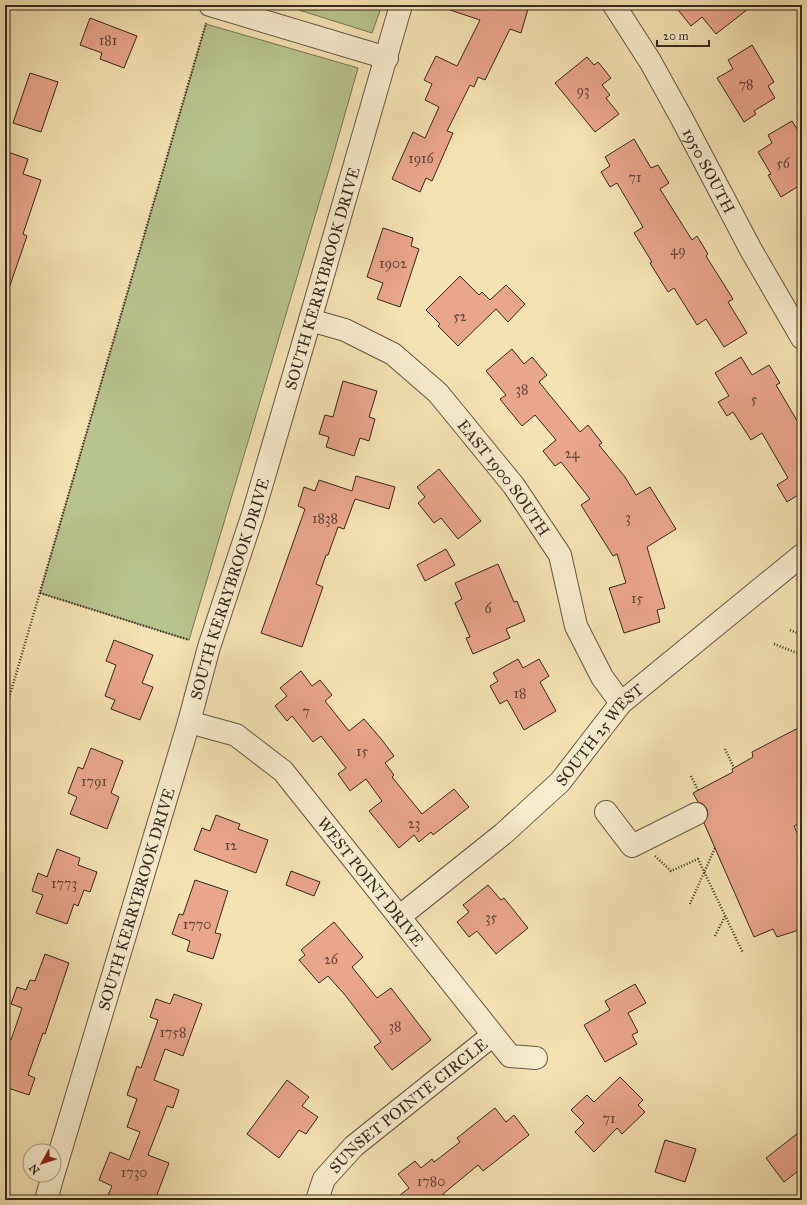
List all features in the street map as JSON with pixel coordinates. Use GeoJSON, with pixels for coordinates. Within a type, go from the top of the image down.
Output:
{"type":"FeatureCollection","features":[{"type":"Feature","properties":{"kind":"street","name":"SOUTH KERRYBROOK DRIVE"},"geometry":{"type":"LineString","coordinates":[[62,1145],[189,722],[209,646],[253,514],[387,58],[401,5]]}},
{"type":"Feature","properties":{"kind":"street","name":"1950 SOUTH"},"geometry":{"type":"LineString","coordinates":[[614,5],[650,61],[678,110],[751,250],[802,338]]}},
{"type":"Feature","properties":{"kind":"street"},"geometry":{"type":"LineString","coordinates":[[209,12],[387,58]]}},
{"type":"Feature","properties":{"kind":"street","name":"EAST 1900 SOUTH"},"geometry":{"type":"LineString","coordinates":[[310,320],[345,330],[394,354],[438,394],[514,486],[560,555],[576,626],[602,677],[621,702]]}},
{"type":"Feature","properties":{"kind":"street","name":"SOUTH 25 WEST"},"geometry":{"type":"LineString","coordinates":[[399,917],[503,834],[560,782],[621,702],[802,555]]}},
{"type":"Feature","properties":{"kind":"street","name":"WEST POINT DRIVE"},"geometry":{"type":"LineString","coordinates":[[189,722],[236,735],[283,771],[510,1056],[536,1058]]}},
{"type":"Feature","properties":{"kind":"street"},"geometry":{"type":"LineString","coordinates":[[606,812],[632,846],[696,814]]}},
{"type":"Feature","properties":{"kind":"street","name":"SUNSET POINTE CIRCLE"},"geometry":{"type":"LineString","coordinates":[[317,1200],[324,1179],[354,1146],[493,1035]]}},
{"type":"Feature","properties":{"kind":"street"},"geometry":{"type":"LineString","coordinates":[[46,1200],[51,1183]]}},
{"type":"Feature","properties":{"kind":"path"},"geometry":{"type":"LineString","coordinates":[[5,712],[209,12]]}},
{"type":"Feature","properties":{"kind":"path"},"geometry":{"type":"LineString","coordinates":[[40,593],[189,640]]}},
{"type":"Feature","properties":{"kind":"path"},"geometry":{"type":"LineString","coordinates":[[790,630],[802,635]]}},
{"type":"Feature","properties":{"kind":"path"},"geometry":{"type":"LineString","coordinates":[[774,644],[797,653]]}},
{"type":"Feature","properties":{"kind":"path"},"geometry":{"type":"LineString","coordinates":[[725,749],[734,768]]}},
{"type":"Feature","properties":{"kind":"path"},"geometry":{"type":"LineString","coordinates":[[691,776],[698,790]]}},
{"type":"Feature","properties":{"kind":"path"},"geometry":{"type":"LineString","coordinates":[[690,904],[715,848]]}},
{"type":"Feature","properties":{"kind":"path"},"geometry":{"type":"LineString","coordinates":[[654,855],[671,871],[698,859],[743,953]]}},
{"type":"Feature","properties":{"kind":"path"},"geometry":{"type":"LineString","coordinates":[[715,936],[725,916]]}},
{"type":"Feature","properties":{"kind":"green space"},"geometry":{"type":"Polygon","coordinates":[[[283,5],[382,5],[372,33],[283,5]]]}},
{"type":"Feature","properties":{"kind":"green space"},"geometry":{"type":"Polygon","coordinates":[[[206,24],[358,68],[189,640],[40,593],[206,24]]]}},
{"type":"Feature","properties":{"kind":"building"},"geometry":{"type":"Polygon","coordinates":[[[444,5],[516,5],[528,9],[521,33],[510,29],[485,80],[478,77],[474,87],[470,85],[447,131],[453,133],[432,181],[426,178],[420,192],[392,179],[413,132],[425,138],[439,107],[425,100],[432,84],[424,80],[436,56],[457,66],[480,20],[444,8],[444,5]]]}},
{"type":"Feature","properties":{"kind":"building"},"geometry":{"type":"Polygon","coordinates":[[[674,5],[753,5],[716,34],[702,17],[691,26],[674,5]]]}},
{"type":"Feature","properties":{"kind":"building"},"geometry":{"type":"Polygon","coordinates":[[[90,18],[137,36],[124,68],[100,59],[102,53],[80,45],[90,18]]]}},
{"type":"Feature","properties":{"kind":"building"},"geometry":{"type":"Polygon","coordinates":[[[752,45],[774,82],[768,86],[775,98],[754,111],[756,114],[744,122],[717,78],[733,69],[728,60],[752,45]]]}},
{"type":"Feature","properties":{"kind":"building"},"geometry":{"type":"Polygon","coordinates":[[[587,57],[594,65],[598,62],[611,78],[602,85],[610,95],[606,98],[619,114],[595,132],[555,83],[587,57]]]}},
{"type":"Feature","properties":{"kind":"building"},"geometry":{"type":"Polygon","coordinates":[[[30,73],[58,82],[41,132],[13,123],[30,73]]]}},
{"type":"Feature","properties":{"kind":"building"},"geometry":{"type":"Polygon","coordinates":[[[792,121],[802,137],[802,184],[781,197],[768,175],[771,174],[758,152],[772,143],[768,135],[792,121]]]}},
{"type":"Feature","properties":{"kind":"building"},"geometry":{"type":"Polygon","coordinates":[[[634,139],[651,168],[658,165],[669,183],[660,189],[692,240],[697,236],[708,254],[706,256],[733,299],[728,302],[747,333],[724,347],[706,319],[697,325],[674,288],[668,292],[634,233],[643,227],[617,183],[610,187],[601,172],[610,166],[605,157],[634,139]]]}},
{"type":"Feature","properties":{"kind":"building"},"geometry":{"type":"Polygon","coordinates":[[[5,151],[28,159],[23,174],[41,180],[23,234],[27,236],[7,294],[5,294],[5,151]]]}},
{"type":"Feature","properties":{"kind":"building"},"geometry":{"type":"Polygon","coordinates":[[[383,228],[413,238],[411,246],[419,249],[400,307],[377,299],[383,283],[367,277],[383,228]]]}},
{"type":"Feature","properties":{"kind":"building"},"geometry":{"type":"Polygon","coordinates":[[[460,276],[479,295],[482,292],[490,300],[506,285],[525,304],[508,322],[496,309],[458,346],[438,326],[440,324],[426,310],[460,276]]]}},
{"type":"Feature","properties":{"kind":"building"},"geometry":{"type":"Polygon","coordinates":[[[512,349],[524,364],[532,357],[547,375],[539,382],[580,432],[588,425],[602,443],[599,445],[625,477],[636,495],[650,487],[676,529],[647,547],[665,608],[657,610],[660,622],[624,633],[609,588],[626,583],[617,554],[613,556],[581,505],[590,499],[561,462],[555,466],[543,451],[556,440],[535,415],[522,426],[500,399],[506,395],[486,371],[512,349]]]}},
{"type":"Feature","properties":{"kind":"building"},"geometry":{"type":"Polygon","coordinates":[[[741,357],[752,375],[769,365],[780,383],[776,385],[802,429],[802,502],[798,495],[787,502],[777,485],[788,478],[762,433],[751,440],[733,412],[727,416],[718,402],[729,396],[715,373],[741,357]]]}},
{"type":"Feature","properties":{"kind":"building"},"geometry":{"type":"Polygon","coordinates":[[[343,381],[377,391],[369,417],[375,419],[369,441],[360,438],[354,456],[326,447],[329,437],[319,434],[325,415],[333,417],[343,381]]]}},
{"type":"Feature","properties":{"kind":"building"},"geometry":{"type":"Polygon","coordinates":[[[439,469],[481,521],[458,539],[441,518],[434,523],[418,503],[425,497],[417,487],[439,469]]]}},
{"type":"Feature","properties":{"kind":"building"},"geometry":{"type":"Polygon","coordinates":[[[356,476],[395,487],[389,509],[355,499],[344,529],[338,527],[328,555],[326,555],[316,584],[323,587],[302,647],[261,633],[305,509],[298,506],[304,487],[315,491],[319,480],[352,491],[356,476]]]}},
{"type":"Feature","properties":{"kind":"building"},"geometry":{"type":"Polygon","coordinates":[[[446,549],[455,565],[425,581],[417,565],[446,549]]]}},
{"type":"Feature","properties":{"kind":"building"},"geometry":{"type":"Polygon","coordinates":[[[498,564],[514,602],[517,601],[525,621],[506,629],[510,638],[473,654],[466,638],[470,637],[455,603],[462,599],[455,583],[498,564]]]}},
{"type":"Feature","properties":{"kind":"building"},"geometry":{"type":"Polygon","coordinates":[[[114,640],[153,655],[142,683],[153,687],[140,720],[111,709],[115,700],[105,696],[116,665],[106,661],[114,640]]]}},
{"type":"Feature","properties":{"kind":"building"},"geometry":{"type":"Polygon","coordinates":[[[518,659],[523,668],[539,659],[549,676],[540,682],[556,711],[524,730],[507,700],[500,704],[490,686],[498,681],[493,673],[518,659]]]}},
{"type":"Feature","properties":{"kind":"building"},"geometry":{"type":"Polygon","coordinates":[[[301,671],[312,686],[320,680],[332,695],[325,701],[349,731],[364,719],[382,740],[394,756],[385,763],[394,775],[392,777],[422,814],[454,789],[469,807],[433,835],[431,832],[419,842],[414,835],[399,848],[369,811],[382,801],[366,779],[350,791],[338,774],[346,768],[321,736],[313,742],[292,716],[287,721],[275,706],[287,696],[280,688],[301,671]]]}},
{"type":"Feature","properties":{"kind":"building"},"geometry":{"type":"Polygon","coordinates":[[[802,726],[802,822],[794,826],[802,844],[802,929],[777,937],[773,929],[754,937],[704,823],[708,815],[707,809],[703,804],[698,802],[693,793],[733,772],[732,769],[753,757],[752,752],[802,726]]]}},
{"type":"Feature","properties":{"kind":"building"},"geometry":{"type":"Polygon","coordinates":[[[91,748],[123,761],[111,793],[119,797],[107,829],[70,814],[77,797],[68,793],[78,767],[83,769],[91,748]]]}},
{"type":"Feature","properties":{"kind":"building"},"geometry":{"type":"Polygon","coordinates":[[[216,815],[240,824],[238,829],[268,840],[256,873],[194,850],[202,828],[210,831],[216,815]]]}},
{"type":"Feature","properties":{"kind":"building"},"geometry":{"type":"Polygon","coordinates":[[[57,849],[80,858],[78,865],[97,872],[90,892],[84,890],[78,906],[74,904],[67,924],[36,913],[43,895],[32,891],[38,873],[47,877],[57,849]]]}},
{"type":"Feature","properties":{"kind":"building"},"geometry":{"type":"Polygon","coordinates":[[[291,871],[320,882],[314,896],[286,885],[291,871]]]}},
{"type":"Feature","properties":{"kind":"building"},"geometry":{"type":"Polygon","coordinates":[[[195,880],[228,891],[215,933],[221,934],[213,959],[187,951],[190,941],[172,934],[179,914],[183,915],[195,880]]]}},
{"type":"Feature","properties":{"kind":"building"},"geometry":{"type":"Polygon","coordinates":[[[488,885],[501,900],[504,898],[528,928],[496,954],[477,931],[469,937],[457,922],[469,912],[463,905],[488,885]]]}},
{"type":"Feature","properties":{"kind":"building"},"geometry":{"type":"Polygon","coordinates":[[[334,922],[363,957],[352,967],[377,998],[391,988],[431,1040],[392,1070],[374,1047],[381,1042],[345,995],[328,976],[319,983],[299,960],[305,955],[301,950],[334,922]]]}},
{"type":"Feature","properties":{"kind":"building"},"geometry":{"type":"Polygon","coordinates":[[[45,954],[69,963],[45,1034],[43,1033],[28,1075],[35,1078],[29,1095],[5,1087],[5,1038],[11,1040],[22,1008],[11,1004],[17,987],[26,990],[30,980],[35,981],[45,954]]]}},
{"type":"Feature","properties":{"kind":"building"},"geometry":{"type":"Polygon","coordinates":[[[635,984],[646,1003],[628,1013],[638,1032],[632,1035],[637,1044],[605,1062],[584,1025],[610,1010],[605,1001],[635,984]]]}},
{"type":"Feature","properties":{"kind":"building"},"geometry":{"type":"Polygon","coordinates":[[[174,994],[202,1004],[183,1056],[165,1049],[154,1080],[179,1090],[173,1108],[167,1106],[148,1155],[169,1163],[155,1200],[106,1200],[112,1186],[99,1180],[110,1152],[129,1160],[140,1132],[127,1127],[137,1099],[127,1095],[137,1066],[141,1068],[158,1020],[150,1017],[156,999],[170,1004],[174,994]]]}},
{"type":"Feature","properties":{"kind":"building"},"geometry":{"type":"Polygon","coordinates":[[[620,1077],[643,1100],[638,1105],[645,1112],[622,1134],[617,1128],[594,1152],[575,1132],[584,1123],[571,1110],[587,1095],[594,1102],[620,1077]]]}},
{"type":"Feature","properties":{"kind":"building"},"geometry":{"type":"Polygon","coordinates":[[[287,1080],[309,1097],[302,1106],[318,1117],[306,1134],[299,1130],[279,1158],[247,1134],[287,1080]]]}},
{"type":"Feature","properties":{"kind":"building"},"geometry":{"type":"Polygon","coordinates":[[[495,1108],[506,1122],[514,1115],[529,1135],[483,1171],[478,1165],[443,1194],[447,1200],[394,1200],[409,1188],[398,1174],[415,1161],[421,1168],[432,1159],[434,1162],[460,1142],[457,1138],[495,1108]]]}},
{"type":"Feature","properties":{"kind":"building"},"geometry":{"type":"Polygon","coordinates":[[[802,1130],[802,1168],[784,1182],[766,1158],[802,1130]]]}},
{"type":"Feature","properties":{"kind":"building"},"geometry":{"type":"Polygon","coordinates":[[[665,1140],[696,1149],[685,1182],[655,1172],[665,1140]]]}}]}
